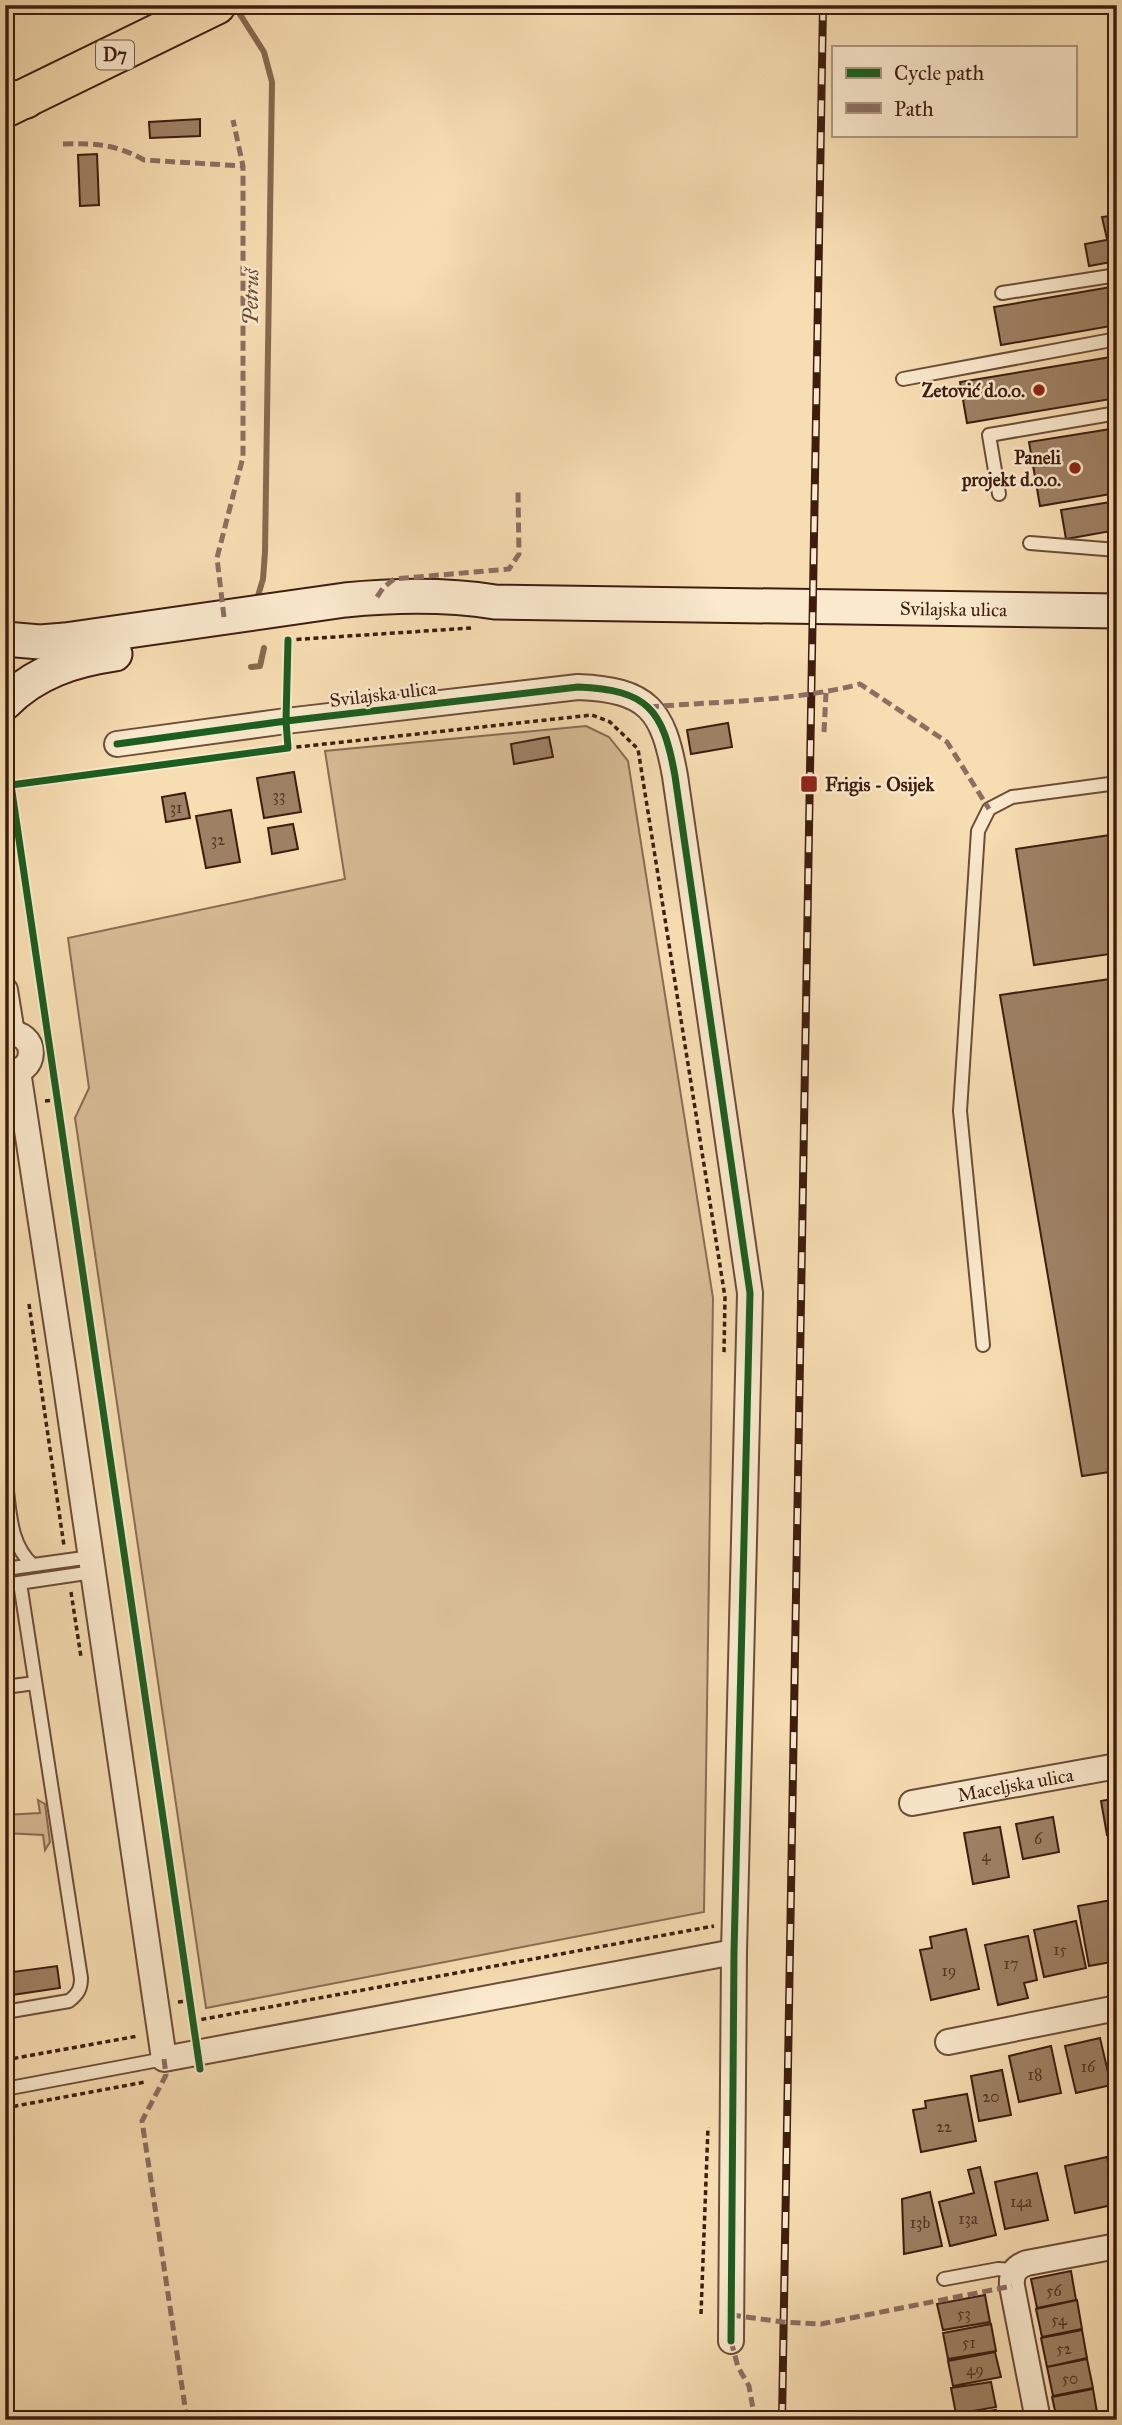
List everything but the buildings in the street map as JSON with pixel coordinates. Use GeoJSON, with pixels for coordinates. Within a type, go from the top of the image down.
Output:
{"type":"FeatureCollection","features":[{"type":"Feature","properties":{"kind":"main road","name":"D7"},"geometry":{"type":"LineString","coordinates":[[12,103],[210,8]]}},
{"type":"Feature","properties":{"kind":"main road","name":"Svilajska ulica"},"geometry":{"type":"LineString","coordinates":[[5,639],[40,642],[65,640],[390,596],[456,596],[495,602],[1117,611]]}},
{"type":"Feature","properties":{"kind":"main road","name":"Svilajska ulica"},"geometry":{"type":"LineString","coordinates":[[5,702],[36,678],[66,665],[96,657],[340,623],[434,615],[495,602]]}},
{"type":"Feature","properties":{"kind":"main road"},"geometry":{"type":"LineString","coordinates":[[5,650],[11,663],[13,678],[5,702]]}},
{"type":"Feature","properties":{"kind":"street","name":"Svilajska ulica"},"geometry":{"type":"LineString","coordinates":[[117,744],[578,687],[628,694],[649,707],[662,724],[675,776],[750,1293],[724,1954]]}},
{"type":"Feature","properties":{"kind":"street"},"geometry":{"type":"LineString","coordinates":[[5,990],[9,1033],[23,1037],[31,1047],[30,1059],[24,1069],[12,1071],[92,1564],[164,2059],[724,1954],[732,2340]]}},
{"type":"Feature","properties":{"kind":"street","name":"Maceljska ulica"},"geometry":{"type":"LineString","coordinates":[[912,1803],[1117,1766]]}},
{"type":"Feature","properties":{"kind":"street"},"geometry":{"type":"LineString","coordinates":[[948,2042],[1117,2008]]}},
{"type":"Feature","properties":{"kind":"street"},"geometry":{"type":"LineString","coordinates":[[1038,2420],[1012,2286],[1015,2270],[1027,2263],[1117,2246]]}},
{"type":"Feature","properties":{"kind":"lane"},"geometry":{"type":"LineString","coordinates":[[1002,293],[1117,275]]}},
{"type":"Feature","properties":{"kind":"lane"},"geometry":{"type":"LineString","coordinates":[[902,379],[1117,339]]}},
{"type":"Feature","properties":{"kind":"lane"},"geometry":{"type":"LineString","coordinates":[[999,494],[989,435],[1117,413]]}},
{"type":"Feature","properties":{"kind":"lane"},"geometry":{"type":"LineString","coordinates":[[1030,543],[1117,550]]}},
{"type":"Feature","properties":{"kind":"lane"},"geometry":{"type":"LineString","coordinates":[[983,1345],[960,1111],[978,831],[989,809],[1012,797],[1117,783]]}},
{"type":"Feature","properties":{"kind":"lane"},"geometry":{"type":"LineString","coordinates":[[5,1476],[18,1548],[24,1558],[33,1565]]}},
{"type":"Feature","properties":{"kind":"lane"},"geometry":{"type":"LineString","coordinates":[[5,1569],[33,1565],[92,1564]]}},
{"type":"Feature","properties":{"kind":"lane"},"geometry":{"type":"LineString","coordinates":[[5,1585],[92,1564]]}},
{"type":"Feature","properties":{"kind":"lane"},"geometry":{"type":"LineString","coordinates":[[5,2012],[69,2001],[77,1995],[81,1978],[20,1583]]}},
{"type":"Feature","properties":{"kind":"lane"},"geometry":{"type":"LineString","coordinates":[[5,1687],[35,1683]]}},
{"type":"Feature","properties":{"kind":"lane"},"geometry":{"type":"LineString","coordinates":[[5,2089],[164,2059]]}},
{"type":"Feature","properties":{"kind":"lane"},"geometry":{"type":"LineString","coordinates":[[944,2280],[998,2269],[1015,2270]]}},
{"type":"Feature","properties":{"kind":"path"},"geometry":{"type":"LineString","coordinates":[[288,640],[288,654]]}},
{"type":"Feature","properties":{"kind":"path"},"geometry":{"type":"LineString","coordinates":[[275,750],[592,715],[610,722],[638,750],[725,1297],[724,1352]]}},
{"type":"Feature","properties":{"kind":"path"},"geometry":{"type":"LineString","coordinates":[[286,721],[288,748]]}},
{"type":"Feature","properties":{"kind":"path"},"geometry":{"type":"LineString","coordinates":[[56,1086],[60,1113]]}},
{"type":"Feature","properties":{"kind":"path"},"geometry":{"type":"LineString","coordinates":[[193,2021],[716,1925],[724,1954]]}},
{"type":"Feature","properties":{"kind":"path"},"geometry":{"type":"LineString","coordinates":[[188,1987],[197,2053]]}},
{"type":"Feature","properties":{"kind":"path"},"geometry":{"type":"LineString","coordinates":[[5,2060],[138,2036]]}},
{"type":"Feature","properties":{"kind":"path"},"geometry":{"type":"LineString","coordinates":[[701,2314],[709,2123]]}},
{"type":"Feature","properties":{"kind":"shaded area"},"geometry":{"type":"Polygon","coordinates":[[[586,726],[609,737],[628,761],[713,1298],[704,1912],[206,2008],[75,1118],[89,1088],[68,938],[345,879],[325,751],[586,726]]]}},
{"type":"Feature","properties":{"kind":"shaded area"},"geometry":{"type":"Polygon","coordinates":[[[38,1800],[45,1804],[50,1842],[45,1850],[43,1835],[5,1833],[5,1815],[40,1813],[38,1800]]]}},
{"type":"Feature","properties":{"kind":"waterway","name":"Petruš"},"geometry":{"type":"LineString","coordinates":[[234,5],[264,52],[272,82],[265,552],[263,579],[257,599]]}},
{"type":"Feature","properties":{"kind":"waterway","name":"Petruš"},"geometry":{"type":"LineString","coordinates":[[251,667],[260,666],[264,648]]}},
{"type":"Feature","properties":{"kind":"railway"},"geometry":{"type":"LineString","coordinates":[[782,2420],[823,5]]}},
{"type":"Feature","properties":{"kind":"marked path"},"geometry":{"type":"LineString","coordinates":[[224,617],[217,558],[243,457],[243,166],[233,120]]}},
{"type":"Feature","properties":{"kind":"marked path"},"geometry":{"type":"LineString","coordinates":[[63,144],[105,146],[144,160],[243,166]]}},
{"type":"Feature","properties":{"kind":"marked path"},"geometry":{"type":"LineString","coordinates":[[377,597],[394,579],[509,569],[519,554],[518,492]]}},
{"type":"Feature","properties":{"kind":"marked path"},"geometry":{"type":"LineString","coordinates":[[649,707],[782,698],[860,684],[947,742],[989,809]]}},
{"type":"Feature","properties":{"kind":"marked path"},"geometry":{"type":"LineString","coordinates":[[824,732],[826,693]]}},
{"type":"Feature","properties":{"kind":"marked path"},"geometry":{"type":"LineString","coordinates":[[164,2059],[166,2075],[142,2121],[187,2420]]}},
{"type":"Feature","properties":{"kind":"marked path"},"geometry":{"type":"LineString","coordinates":[[731,2315],[821,2324],[1012,2286]]}},
{"type":"Feature","properties":{"kind":"marked path"},"geometry":{"type":"LineString","coordinates":[[731,2341],[738,2367],[749,2386],[755,2420]]}},
{"type":"Feature","properties":{"kind":"cycle path"},"geometry":{"type":"LineString","coordinates":[[200,2069],[11,785],[288,748],[288,640]]}},
{"type":"Feature","properties":{"kind":"cycle path"},"geometry":{"type":"LineString","coordinates":[[117,744],[578,687],[602,689],[636,699],[648,708],[665,734],[675,776],[750,1293],[734,1952],[731,2341]]}},
{"type":"Feature","properties":{"kind":"place","name":"Zetović d.o.o."},"geometry":{"type":"Point","coordinates":[1039,390]}},
{"type":"Feature","properties":{"kind":"place","name":"Paneli projekt d.o.o."},"geometry":{"type":"Point","coordinates":[1075,468]}},
{"type":"Feature","properties":{"kind":"place","name":"Frigis - Osijek"},"geometry":{"type":"Point","coordinates":[809,784]}}]}
